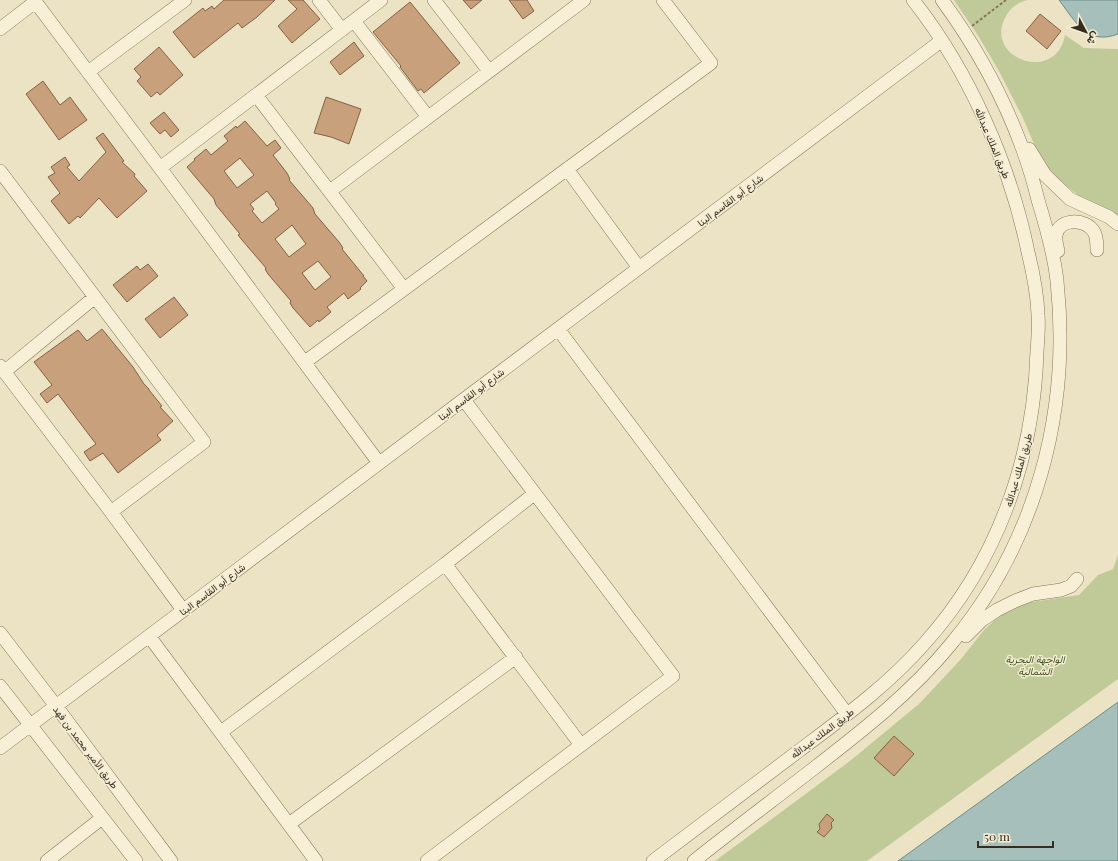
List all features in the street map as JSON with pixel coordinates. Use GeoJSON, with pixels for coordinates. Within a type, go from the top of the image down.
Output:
{"type":"FeatureCollection","features":[{"type":"Feature","properties":{"kind":"street"},"geometry":{"type":"LineString","coordinates":[[88,72],[183,0]]}},
{"type":"Feature","properties":{"kind":"street"},"geometry":{"type":"LineString","coordinates":[[319,0],[342,30]]}},
{"type":"Feature","properties":{"kind":"street"},"geometry":{"type":"LineString","coordinates":[[160,168],[381,0]]}},
{"type":"Feature","properties":{"kind":"street"},"geometry":{"type":"LineString","coordinates":[[434,0],[489,71]]}},
{"type":"Feature","properties":{"kind":"street"},"geometry":{"type":"LineString","coordinates":[[330,191],[584,0]]}},
{"type":"Feature","properties":{"kind":"street"},"geometry":{"type":"LineString","coordinates":[[305,362],[711,63],[664,0]]}},
{"type":"Feature","properties":{"kind":"street","name":"طريق الملك عبدالله"},"geometry":{"type":"LineString","coordinates":[[653,861],[847,714],[899,672],[942,624],[974,577],[1004,518],[1015,488],[1027,442],[1037,375],[1038,316],[1035,286],[1023,226],[1014,195],[990,133],[963,78],[941,41],[913,0]]}},
{"type":"Feature","properties":{"kind":"street"},"geometry":{"type":"LineString","coordinates":[[937,661],[979,608],[1004,569],[1025,525],[1040,482],[1049,445],[1056,403],[1060,336],[1057,279],[1049,238],[1023,149],[994,85],[964,32],[942,0]]}},
{"type":"Feature","properties":{"kind":"street"},"geometry":{"type":"LineString","coordinates":[[0,29],[35,1],[379,463]]}},
{"type":"Feature","properties":{"kind":"street"},"geometry":{"type":"LineString","coordinates":[[354,21],[428,117]]}},
{"type":"Feature","properties":{"kind":"street","name":"شارع أبو القاسم البنا"},"geometry":{"type":"LineString","coordinates":[[0,748],[941,41]]}},
{"type":"Feature","properties":{"kind":"street"},"geometry":{"type":"LineString","coordinates":[[256,95],[404,289]]}},
{"type":"Feature","properties":{"kind":"street"},"geometry":{"type":"LineString","coordinates":[[1010,120],[1031,152],[1038,166],[1059,190],[1070,200],[1109,217],[1118,224]]}},
{"type":"Feature","properties":{"kind":"street"},"geometry":{"type":"LineString","coordinates":[[567,169],[639,268]]}},
{"type":"Feature","properties":{"kind":"street"},"geometry":{"type":"LineString","coordinates":[[0,171],[204,442],[111,512]]}},
{"type":"Feature","properties":{"kind":"street"},"geometry":{"type":"LineString","coordinates":[[1060,336],[1066,308],[1056,235],[1065,225],[1078,222],[1084,223],[1090,226],[1094,232],[1097,250]]}},
{"type":"Feature","properties":{"kind":"street"},"geometry":{"type":"LineString","coordinates":[[95,297],[2,369],[111,512],[183,610]]}},
{"type":"Feature","properties":{"kind":"street"},"geometry":{"type":"LineString","coordinates":[[558,329],[847,714]]}},
{"type":"Feature","properties":{"kind":"street"},"geometry":{"type":"LineString","coordinates":[[426,861],[673,676],[464,400]]}},
{"type":"Feature","properties":{"kind":"street"},"geometry":{"type":"LineString","coordinates":[[221,732],[445,564],[534,494]]}},
{"type":"Feature","properties":{"kind":"street"},"geometry":{"type":"LineString","coordinates":[[445,564],[581,745]]}},
{"type":"Feature","properties":{"kind":"street"},"geometry":{"type":"LineString","coordinates":[[694,861],[860,733],[903,695],[937,661],[982,620],[1015,600],[1033,594],[1061,590],[1071,586],[1077,579]]}},
{"type":"Feature","properties":{"kind":"street","name":"طريق الأمير محمد بن فهد"},"geometry":{"type":"LineString","coordinates":[[0,633],[171,861]]}},
{"type":"Feature","properties":{"kind":"street"},"geometry":{"type":"LineString","coordinates":[[149,636],[316,861]]}},
{"type":"Feature","properties":{"kind":"street"},"geometry":{"type":"LineString","coordinates":[[289,824],[516,657]]}},
{"type":"Feature","properties":{"kind":"street"},"geometry":{"type":"LineString","coordinates":[[0,686],[136,861]]}},
{"type":"Feature","properties":{"kind":"street"},"geometry":{"type":"LineString","coordinates":[[47,861],[102,818]]}},
{"type":"Feature","properties":{"kind":"path"},"geometry":{"type":"LineString","coordinates":[[964,32],[1006,0]]}},
{"type":"Feature","properties":{"kind":"green space"},"geometry":{"type":"Polygon","coordinates":[[[954,0],[1028,0],[1021,2],[1010,10],[1006,16],[1001,31],[1004,44],[1012,54],[1023,60],[1036,62],[1049,59],[1059,50],[1065,35],[1084,48],[1118,49],[1118,218],[1107,209],[1079,196],[1057,178],[1040,158],[1022,116],[1000,73],[979,37],[954,0]]]}},
{"type":"Feature","properties":{"kind":"green space","name":"الواجهة البحرية الشمالية"},"geometry":{"type":"Polygon","coordinates":[[[1118,555],[1118,679],[867,861],[715,861],[850,761],[920,703],[961,659],[984,630],[1001,614],[1025,603],[1079,595],[1098,575],[1113,569],[1118,555]]]}},
{"type":"Feature","properties":{"kind":"water"},"geometry":{"type":"Polygon","coordinates":[[[1059,0],[1118,0],[1118,34],[1107,37],[1098,37],[1090,34],[1077,23],[1059,0]]]}},
{"type":"Feature","properties":{"kind":"water"},"geometry":{"type":"Polygon","coordinates":[[[1118,702],[1118,861],[898,861],[1118,702]]]}},
{"type":"Feature","properties":{"kind":"building"},"geometry":{"type":"Polygon","coordinates":[[[224,0],[275,0],[257,17],[242,28],[238,23],[194,58],[173,32],[203,8],[205,11],[212,6],[214,9],[224,0]]]}},
{"type":"Feature","properties":{"kind":"building"},"geometry":{"type":"Polygon","coordinates":[[[288,0],[303,0],[320,19],[292,43],[278,26],[297,9],[288,0]]]}},
{"type":"Feature","properties":{"kind":"building"},"geometry":{"type":"Polygon","coordinates":[[[463,0],[482,0],[471,9],[463,0]]]}},
{"type":"Feature","properties":{"kind":"building"},"geometry":{"type":"Polygon","coordinates":[[[509,0],[527,0],[534,11],[523,19],[509,0]]]}},
{"type":"Feature","properties":{"kind":"building"},"geometry":{"type":"Polygon","coordinates":[[[410,2],[460,63],[424,93],[421,89],[418,91],[400,67],[401,66],[373,32],[410,2]]]}},
{"type":"Feature","properties":{"kind":"building"},"geometry":{"type":"Polygon","coordinates":[[[1040,14],[1061,31],[1047,49],[1026,31],[1040,14]]]}},
{"type":"Feature","properties":{"kind":"building"},"geometry":{"type":"Polygon","coordinates":[[[354,42],[364,56],[340,75],[330,62],[354,42]]]}},
{"type":"Feature","properties":{"kind":"building"},"geometry":{"type":"Polygon","coordinates":[[[159,47],[183,75],[160,95],[157,92],[151,97],[137,81],[141,77],[134,69],[159,47]]]}},
{"type":"Feature","properties":{"kind":"building"},"geometry":{"type":"Polygon","coordinates":[[[43,81],[60,105],[70,97],[87,120],[59,140],[26,94],[43,81]]]}},
{"type":"Feature","properties":{"kind":"building"},"geometry":{"type":"Polygon","coordinates":[[[326,97],[361,109],[349,144],[331,137],[314,133],[326,97]]]}},
{"type":"Feature","properties":{"kind":"building"},"geometry":{"type":"Polygon","coordinates":[[[164,112],[179,130],[171,137],[165,130],[160,134],[150,123],[164,112]]]}},
{"type":"Feature","properties":{"kind":"building"},"geometry":{"type":"Polygon","coordinates":[[[245,121],[267,146],[275,140],[281,148],[273,155],[287,173],[290,179],[289,180],[313,208],[315,214],[339,242],[343,248],[342,249],[367,281],[360,288],[361,289],[348,299],[344,293],[327,307],[331,312],[310,327],[293,308],[290,303],[291,301],[268,274],[265,269],[266,268],[238,235],[240,234],[216,205],[214,199],[187,167],[206,149],[211,155],[228,141],[224,136],[236,126],[237,128],[245,121]],[[240,158],[224,171],[237,188],[254,175],[240,158]],[[267,191],[250,204],[254,209],[252,211],[262,223],[279,209],[267,191]],[[292,225],[275,239],[289,257],[306,244],[292,225]],[[318,261],[302,273],[315,290],[331,277],[318,261]]]}},
{"type":"Feature","properties":{"kind":"building"},"geometry":{"type":"Polygon","coordinates":[[[103,133],[124,161],[122,162],[135,174],[134,176],[147,191],[117,218],[99,198],[80,218],[78,216],[69,224],[51,201],[60,193],[48,177],[55,173],[51,167],[65,157],[70,165],[67,167],[79,181],[106,152],[96,138],[103,133]]]}},
{"type":"Feature","properties":{"kind":"building"},"geometry":{"type":"Polygon","coordinates":[[[148,264],[158,276],[127,302],[113,285],[137,266],[140,270],[148,264]]]}},
{"type":"Feature","properties":{"kind":"building"},"geometry":{"type":"Polygon","coordinates":[[[174,297],[188,315],[160,338],[145,319],[174,297]]]}},
{"type":"Feature","properties":{"kind":"building"},"geometry":{"type":"Polygon","coordinates":[[[102,329],[162,406],[160,407],[173,421],[157,435],[161,440],[118,473],[103,453],[90,461],[84,452],[96,444],[58,394],[47,403],[40,394],[52,385],[34,362],[78,330],[87,341],[102,329]]]}},
{"type":"Feature","properties":{"kind":"building"},"geometry":{"type":"Polygon","coordinates":[[[894,736],[914,754],[894,776],[874,758],[894,736]]]}},
{"type":"Feature","properties":{"kind":"building"},"geometry":{"type":"Polygon","coordinates":[[[827,814],[834,820],[831,823],[832,828],[824,837],[817,832],[820,829],[819,824],[827,814]]]}}]}
